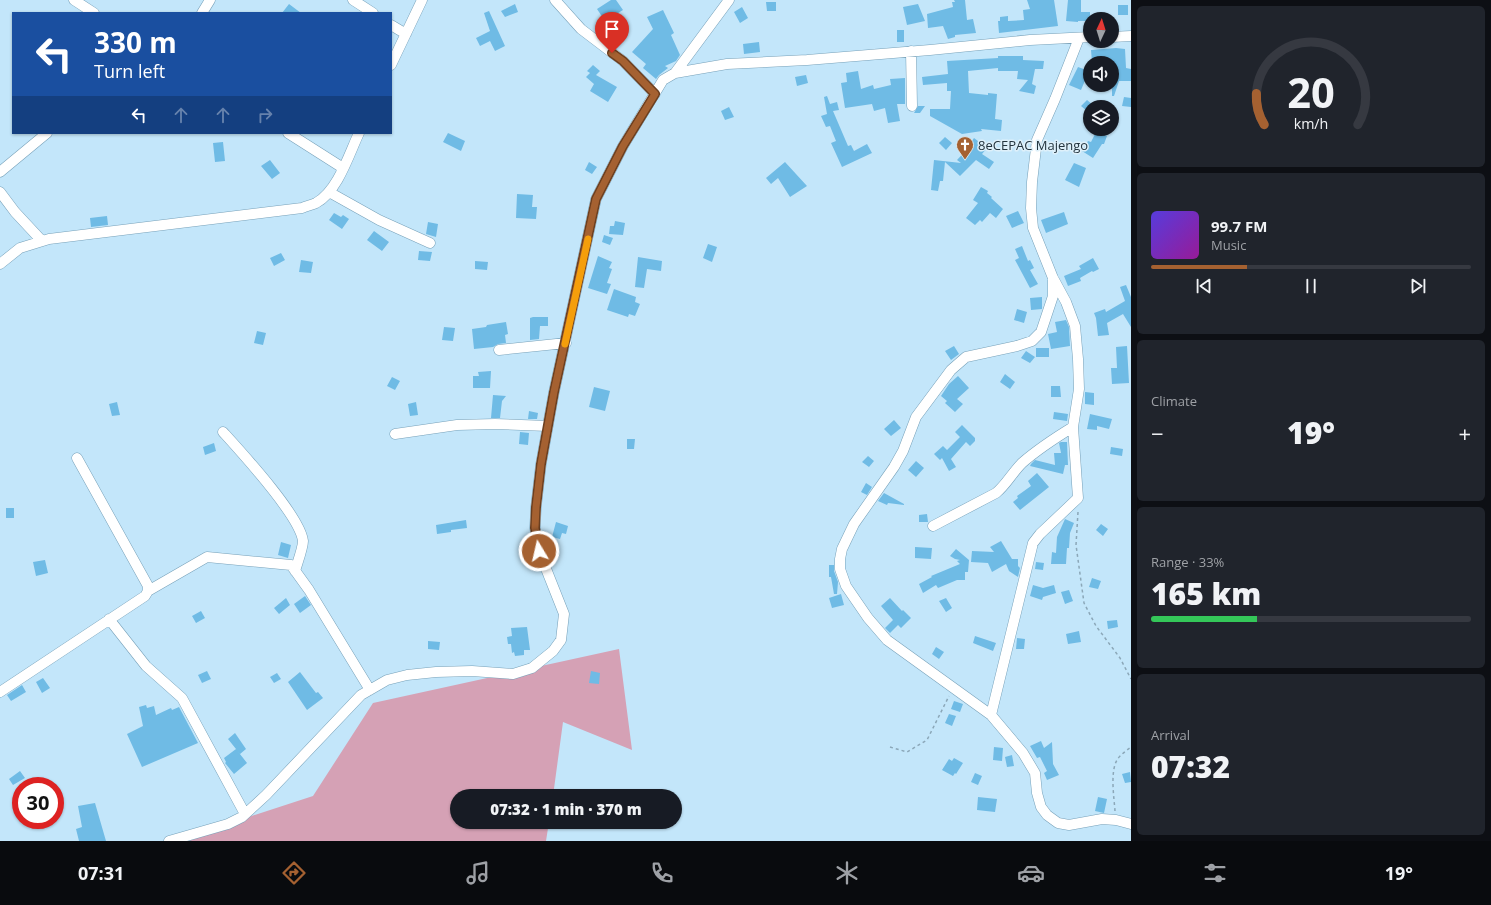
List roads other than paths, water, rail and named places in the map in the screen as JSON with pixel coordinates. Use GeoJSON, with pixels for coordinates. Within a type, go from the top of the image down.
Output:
{"type":"FeatureCollection","features":[{"type":"Feature","properties":{"kind":"street"},"geometry":{"type":"LineString","coordinates":[[74,0],[92,12]]}},
{"type":"Feature","properties":{"kind":"street"},"geometry":{"type":"LineString","coordinates":[[203,12],[210,0]]}},
{"type":"Feature","properties":{"kind":"street"},"geometry":{"type":"LineString","coordinates":[[353,0],[371,12]]}},
{"type":"Feature","properties":{"kind":"street"},"geometry":{"type":"LineString","coordinates":[[392,63],[422,0]]}},
{"type":"Feature","properties":{"kind":"street"},"geometry":{"type":"LineString","coordinates":[[555,0],[581,29],[623,61],[655,94]]}},
{"type":"Feature","properties":{"kind":"street"},"geometry":{"type":"LineString","coordinates":[[674,74],[729,0]]}},
{"type":"Feature","properties":{"kind":"street"},"geometry":{"type":"LineString","coordinates":[[392,26],[406,34]]}},
{"type":"Feature","properties":{"kind":"street"},"geometry":{"type":"LineString","coordinates":[[1119,37],[1131,36]]}},
{"type":"Feature","properties":{"kind":"street"},"geometry":{"type":"LineString","coordinates":[[991,715],[1033,543],[1040,534],[1078,498],[1073,427],[1079,389],[1075,326],[1066,302],[1053,278],[1033,228],[1031,208],[1032,182],[1037,140],[1079,38]]}},
{"type":"Feature","properties":{"kind":"street"},"geometry":{"type":"LineString","coordinates":[[169,841],[228,824],[245,814],[266,795],[361,695],[387,680],[407,675],[436,672],[472,671],[513,674],[532,668],[553,651],[561,640],[564,614],[539,551],[535,528],[541,464],[596,199],[623,146],[663,80],[674,74],[727,64],[806,60],[1030,40],[1083,38]]}},
{"type":"Feature","properties":{"kind":"street"},"geometry":{"type":"LineString","coordinates":[[911,51],[912,106]]}},
{"type":"Feature","properties":{"kind":"street"},"geometry":{"type":"LineString","coordinates":[[0,172],[46,134]]}},
{"type":"Feature","properties":{"kind":"street"},"geometry":{"type":"LineString","coordinates":[[290,134],[343,168]]}},
{"type":"Feature","properties":{"kind":"street"},"geometry":{"type":"LineString","coordinates":[[0,264],[20,248],[49,238],[302,208],[317,202],[329,192],[338,180],[359,134]]}},
{"type":"Feature","properties":{"kind":"street"},"geometry":{"type":"LineString","coordinates":[[0,192],[15,212],[42,241]]}},
{"type":"Feature","properties":{"kind":"street"},"geometry":{"type":"LineString","coordinates":[[329,192],[379,220],[430,243]]}},
{"type":"Feature","properties":{"kind":"street"},"geometry":{"type":"LineString","coordinates":[[1053,278],[1053,296],[1041,332],[1032,341],[1017,346],[966,357],[951,370],[916,417],[903,451],[894,467],[854,524],[842,549],[840,569],[846,586],[868,618],[887,640],[938,675],[991,715],[1023,753],[1035,774],[1037,793],[1041,807],[1047,815],[1058,823],[1069,825],[1102,820],[1116,820],[1131,824]]}},
{"type":"Feature","properties":{"kind":"street"},"geometry":{"type":"LineString","coordinates":[[499,350],[566,343]]}},
{"type":"Feature","properties":{"kind":"street"},"geometry":{"type":"LineString","coordinates":[[395,434],[457,425],[495,424],[548,426]]}},
{"type":"Feature","properties":{"kind":"street"},"geometry":{"type":"LineString","coordinates":[[933,526],[996,493],[1004,487],[1023,462],[1073,427]]}},
{"type":"Feature","properties":{"kind":"street"},"geometry":{"type":"LineString","coordinates":[[223,432],[247,458],[294,519],[303,542],[295,571]]}},
{"type":"Feature","properties":{"kind":"street"},"geometry":{"type":"LineString","coordinates":[[77,458],[148,586],[148,591]]}},
{"type":"Feature","properties":{"kind":"street"},"geometry":{"type":"LineString","coordinates":[[0,692],[145,596],[148,591],[207,557],[291,565],[309,590],[370,690]]}},
{"type":"Feature","properties":{"kind":"street"},"geometry":{"type":"LineString","coordinates":[[109,619],[146,666],[182,698],[245,814]]}},
{"type":"Feature","properties":{"kind":"place","name":"8eCEPAC Majengo"},"geometry":{"type":"Point","coordinates":[965,160]}}]}
